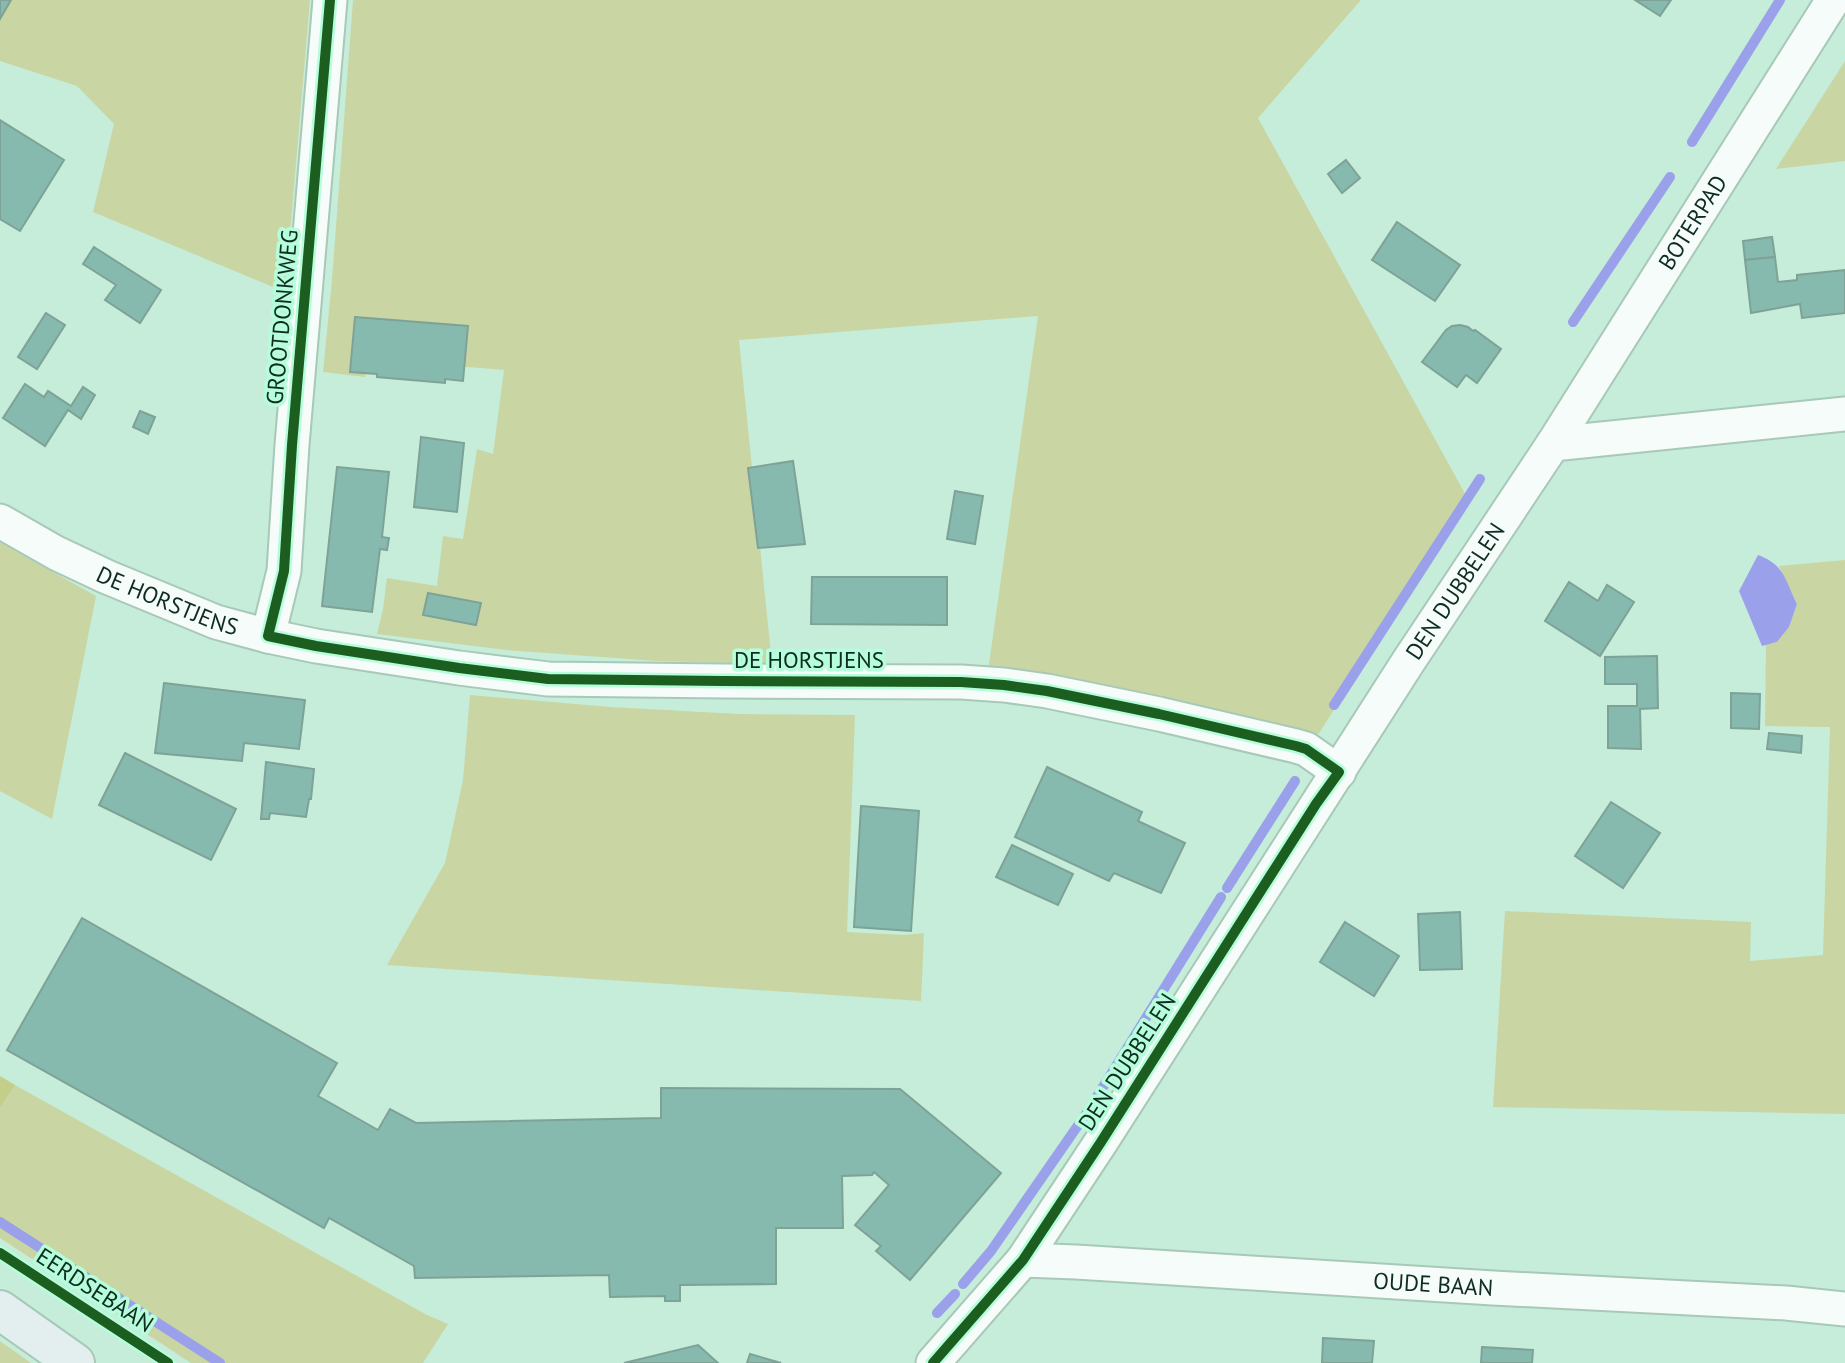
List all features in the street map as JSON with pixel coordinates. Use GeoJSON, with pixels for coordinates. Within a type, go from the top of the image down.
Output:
{"type":"FeatureCollection","features":[{"type":"Feature","properties":{"kind":"main road"},"geometry":{"type":"LineString","coordinates":[[0,1310],[75,1363]]}},
{"type":"Feature","properties":{"kind":"street","name":"GROOTDONKWEG"},"geometry":{"type":"LineString","coordinates":[[268,636],[284,571],[293,431],[330,0]]}},
{"type":"Feature","properties":{"kind":"street","name":"BOTERPAD"},"geometry":{"type":"LineString","coordinates":[[1553,444],[1833,0]]}},
{"type":"Feature","properties":{"kind":"street"},"geometry":{"type":"LineString","coordinates":[[1553,444],[1845,414]]}},
{"type":"Feature","properties":{"kind":"street","name":"DEN DUBBELEN"},"geometry":{"type":"LineString","coordinates":[[933,1363],[1023,1260],[1456,588],[1553,444]]}},
{"type":"Feature","properties":{"kind":"street","name":"DE HORSTJENS"},"geometry":{"type":"LineString","coordinates":[[0,521],[56,553],[107,577],[216,621],[316,646],[548,679],[961,681],[1004,685],[1159,714],[1296,746],[1339,772]]}},
{"type":"Feature","properties":{"kind":"street","name":"OUDE BAAN"},"geometry":{"type":"LineString","coordinates":[[1023,1260],[1786,1303],[1845,1309]]}},
{"type":"Feature","properties":{"kind":"green space"},"geometry":{"type":"Polygon","coordinates":[[[0,0],[310,0],[285,292],[93,212],[114,124],[77,86],[0,61],[0,0]]]}},
{"type":"Feature","properties":{"kind":"green space"},"geometry":{"type":"Polygon","coordinates":[[[353,0],[1361,0],[1258,118],[1468,499],[1316,738],[988,671],[1038,316],[739,340],[772,664],[656,661],[506,650],[377,634],[387,578],[437,586],[443,536],[463,539],[477,449],[493,454],[504,370],[444,365],[368,340],[365,377],[323,372],[353,0]]]}},
{"type":"Feature","properties":{"kind":"green space"},"geometry":{"type":"Polygon","coordinates":[[[1845,61],[1845,161],[1776,169],[1845,61]]]}},
{"type":"Feature","properties":{"kind":"green space"},"geometry":{"type":"Polygon","coordinates":[[[0,541],[96,596],[52,819],[0,791],[0,541]]]}},
{"type":"Feature","properties":{"kind":"green space"},"geometry":{"type":"Polygon","coordinates":[[[1845,560],[1845,1114],[1493,1107],[1505,911],[1751,922],[1750,961],[1823,955],[1830,727],[1765,726],[1766,645],[1777,642],[1789,627],[1797,604],[1779,566],[1845,560]]]}},
{"type":"Feature","properties":{"kind":"green space"},"geometry":{"type":"Polygon","coordinates":[[[470,695],[738,714],[855,715],[847,932],[904,935],[924,933],[921,1001],[387,965],[445,863],[463,780],[470,695]]]}},
{"type":"Feature","properties":{"kind":"green space"},"geometry":{"type":"Polygon","coordinates":[[[0,1076],[15,1085],[0,1108],[0,1076]]]}},
{"type":"Feature","properties":{"kind":"green space"},"geometry":{"type":"Polygon","coordinates":[[[15,1085],[427,1315],[448,1324],[423,1363],[191,1363],[0,1238],[0,1108],[15,1085]]]}},
{"type":"Feature","properties":{"kind":"green space"},"geometry":{"type":"Polygon","coordinates":[[[0,1341],[31,1363],[0,1363],[0,1341]]]}},
{"type":"Feature","properties":{"kind":"water"},"geometry":{"type":"Polygon","coordinates":[[[1758,555],[1779,569],[1797,604],[1789,627],[1777,642],[1762,646],[1739,591],[1758,555]]]}},
{"type":"Feature","properties":{"kind":"building"},"geometry":{"type":"Polygon","coordinates":[[[0,0],[11,0],[0,19],[0,0]]]}},
{"type":"Feature","properties":{"kind":"building"},"geometry":{"type":"Polygon","coordinates":[[[1635,0],[1671,0],[1660,16],[1635,0]]]}},
{"type":"Feature","properties":{"kind":"building"},"geometry":{"type":"Polygon","coordinates":[[[0,120],[64,160],[20,231],[0,219],[0,120]]]}},
{"type":"Feature","properties":{"kind":"building"},"geometry":{"type":"Polygon","coordinates":[[[1346,160],[1360,178],[1342,193],[1328,174],[1346,160]]]}},
{"type":"Feature","properties":{"kind":"building"},"geometry":{"type":"Polygon","coordinates":[[[1397,222],[1460,265],[1435,301],[1372,260],[1397,222]]]}},
{"type":"Feature","properties":{"kind":"building"},"geometry":{"type":"Polygon","coordinates":[[[1772,237],[1775,257],[1745,260],[1743,241],[1772,237]]]}},
{"type":"Feature","properties":{"kind":"building"},"geometry":{"type":"Polygon","coordinates":[[[94,247],[161,290],[140,323],[105,300],[116,285],[83,264],[94,247]]]}},
{"type":"Feature","properties":{"kind":"building"},"geometry":{"type":"Polygon","coordinates":[[[1775,257],[1778,282],[1797,280],[1797,275],[1845,270],[1845,313],[1802,318],[1800,304],[1751,313],[1745,260],[1775,257]]]}},
{"type":"Feature","properties":{"kind":"building"},"geometry":{"type":"Polygon","coordinates":[[[46,313],[65,325],[37,369],[18,357],[46,313]]]}},
{"type":"Feature","properties":{"kind":"building"},"geometry":{"type":"Polygon","coordinates":[[[355,317],[468,326],[463,381],[445,379],[445,383],[350,372],[355,317]]]}},
{"type":"Feature","properties":{"kind":"building"},"geometry":{"type":"Polygon","coordinates":[[[1460,325],[1475,330],[1501,349],[1477,383],[1466,375],[1457,387],[1422,362],[1446,330],[1460,325]]]}},
{"type":"Feature","properties":{"kind":"building"},"geometry":{"type":"Polygon","coordinates":[[[25,384],[44,397],[48,391],[71,406],[83,387],[95,395],[81,419],[68,410],[45,446],[3,418],[25,384]]]}},
{"type":"Feature","properties":{"kind":"building"},"geometry":{"type":"Polygon","coordinates":[[[140,411],[155,417],[148,434],[133,427],[140,411]]]}},
{"type":"Feature","properties":{"kind":"building"},"geometry":{"type":"Polygon","coordinates":[[[421,437],[464,443],[457,512],[414,507],[421,437]]]}},
{"type":"Feature","properties":{"kind":"building"},"geometry":{"type":"Polygon","coordinates":[[[793,461],[805,544],[758,548],[748,468],[793,461]]]}},
{"type":"Feature","properties":{"kind":"building"},"geometry":{"type":"Polygon","coordinates":[[[337,467],[389,472],[382,537],[389,538],[387,550],[380,549],[372,612],[322,606],[337,467]]]}},
{"type":"Feature","properties":{"kind":"building"},"geometry":{"type":"Polygon","coordinates":[[[955,491],[983,496],[975,544],[947,539],[955,491]]]}},
{"type":"Feature","properties":{"kind":"building"},"geometry":{"type":"Polygon","coordinates":[[[812,577],[947,577],[947,625],[811,624],[812,577]]]}},
{"type":"Feature","properties":{"kind":"building"},"geometry":{"type":"Polygon","coordinates":[[[1569,582],[1598,601],[1607,585],[1634,602],[1600,656],[1545,621],[1569,582]]]}},
{"type":"Feature","properties":{"kind":"building"},"geometry":{"type":"Polygon","coordinates":[[[428,593],[481,603],[476,625],[423,615],[428,593]]]}},
{"type":"Feature","properties":{"kind":"building"},"geometry":{"type":"Polygon","coordinates":[[[1657,656],[1658,708],[1640,709],[1641,749],[1608,748],[1608,706],[1637,706],[1637,684],[1605,684],[1605,657],[1657,656]]]}},
{"type":"Feature","properties":{"kind":"building"},"geometry":{"type":"Polygon","coordinates":[[[164,683],[305,700],[299,749],[244,743],[242,761],[155,753],[164,683]]]}},
{"type":"Feature","properties":{"kind":"building"},"geometry":{"type":"Polygon","coordinates":[[[1731,693],[1760,694],[1759,729],[1731,728],[1731,693]]]}},
{"type":"Feature","properties":{"kind":"building"},"geometry":{"type":"Polygon","coordinates":[[[1769,733],[1802,736],[1801,753],[1767,749],[1769,733]]]}},
{"type":"Feature","properties":{"kind":"building"},"geometry":{"type":"Polygon","coordinates":[[[125,753],[236,809],[211,860],[99,805],[125,753]]]}},
{"type":"Feature","properties":{"kind":"building"},"geometry":{"type":"Polygon","coordinates":[[[266,762],[314,769],[306,817],[270,813],[269,819],[261,819],[266,762]]]}},
{"type":"Feature","properties":{"kind":"building"},"geometry":{"type":"Polygon","coordinates":[[[1047,767],[1142,812],[1138,821],[1185,843],[1161,893],[1114,873],[1109,881],[1015,837],[1047,767]]]}},
{"type":"Feature","properties":{"kind":"building"},"geometry":{"type":"Polygon","coordinates":[[[1611,802],[1660,833],[1623,888],[1575,856],[1611,802]]]}},
{"type":"Feature","properties":{"kind":"building"},"geometry":{"type":"Polygon","coordinates":[[[861,806],[919,811],[911,931],[854,927],[861,806]]]}},
{"type":"Feature","properties":{"kind":"building"},"geometry":{"type":"Polygon","coordinates":[[[1012,845],[1073,874],[1058,905],[996,877],[1012,845]]]}},
{"type":"Feature","properties":{"kind":"building"},"geometry":{"type":"Polygon","coordinates":[[[1460,912],[1462,969],[1420,970],[1418,914],[1460,912]]]}},
{"type":"Feature","properties":{"kind":"building"},"geometry":{"type":"Polygon","coordinates":[[[82,918],[337,1063],[318,1096],[378,1130],[390,1109],[416,1123],[661,1118],[661,1088],[900,1089],[1001,1173],[910,1280],[876,1251],[881,1246],[855,1225],[889,1185],[874,1172],[872,1175],[842,1176],[843,1228],[776,1228],[776,1284],[680,1285],[680,1301],[665,1301],[665,1296],[610,1297],[609,1275],[415,1278],[414,1266],[329,1218],[324,1228],[7,1050],[82,918]]]}},
{"type":"Feature","properties":{"kind":"building"},"geometry":{"type":"Polygon","coordinates":[[[1345,922],[1399,956],[1374,996],[1320,962],[1345,922]]]}},
{"type":"Feature","properties":{"kind":"building"},"geometry":{"type":"Polygon","coordinates":[[[1323,1338],[1374,1341],[1372,1363],[1322,1363],[1323,1338]]]}},
{"type":"Feature","properties":{"kind":"building"},"geometry":{"type":"Polygon","coordinates":[[[698,1345],[718,1363],[624,1363],[698,1345]]]}},
{"type":"Feature","properties":{"kind":"building"},"geometry":{"type":"Polygon","coordinates":[[[1482,1347],[1533,1350],[1532,1363],[1481,1363],[1482,1347]]]}},
{"type":"Feature","properties":{"kind":"building"},"geometry":{"type":"Polygon","coordinates":[[[750,1354],[781,1363],[747,1363],[750,1354]]]}},
{"type":"Feature","properties":{"kind":"waterway"},"geometry":{"type":"LineString","coordinates":[[1692,142],[1780,0]]}},
{"type":"Feature","properties":{"kind":"waterway"},"geometry":{"type":"LineString","coordinates":[[1573,322],[1670,177]]}},
{"type":"Feature","properties":{"kind":"waterway"},"geometry":{"type":"LineString","coordinates":[[1334,705],[1480,479]]}},
{"type":"Feature","properties":{"kind":"waterway"},"geometry":{"type":"LineString","coordinates":[[1227,888],[1295,781]]}},
{"type":"Feature","properties":{"kind":"waterway"},"geometry":{"type":"LineString","coordinates":[[963,1284],[991,1251],[1090,1108],[1221,897]]}},
{"type":"Feature","properties":{"kind":"waterway"},"geometry":{"type":"LineString","coordinates":[[0,1222],[220,1363]]}},
{"type":"Feature","properties":{"kind":"waterway"},"geometry":{"type":"LineString","coordinates":[[937,1313],[955,1294]]}},
{"type":"Feature","properties":{"kind":"cycle path"},"geometry":{"type":"LineString","coordinates":[[330,0],[292,445],[284,571],[268,636],[459,668],[548,679],[961,682],[1004,685],[1159,714],[1296,746],[1306,749],[1339,772],[1023,1260],[933,1363]]}},
{"type":"Feature","properties":{"kind":"cycle path","name":"EERDSEBAAN"},"geometry":{"type":"LineString","coordinates":[[0,1253],[168,1363]]}}]}
